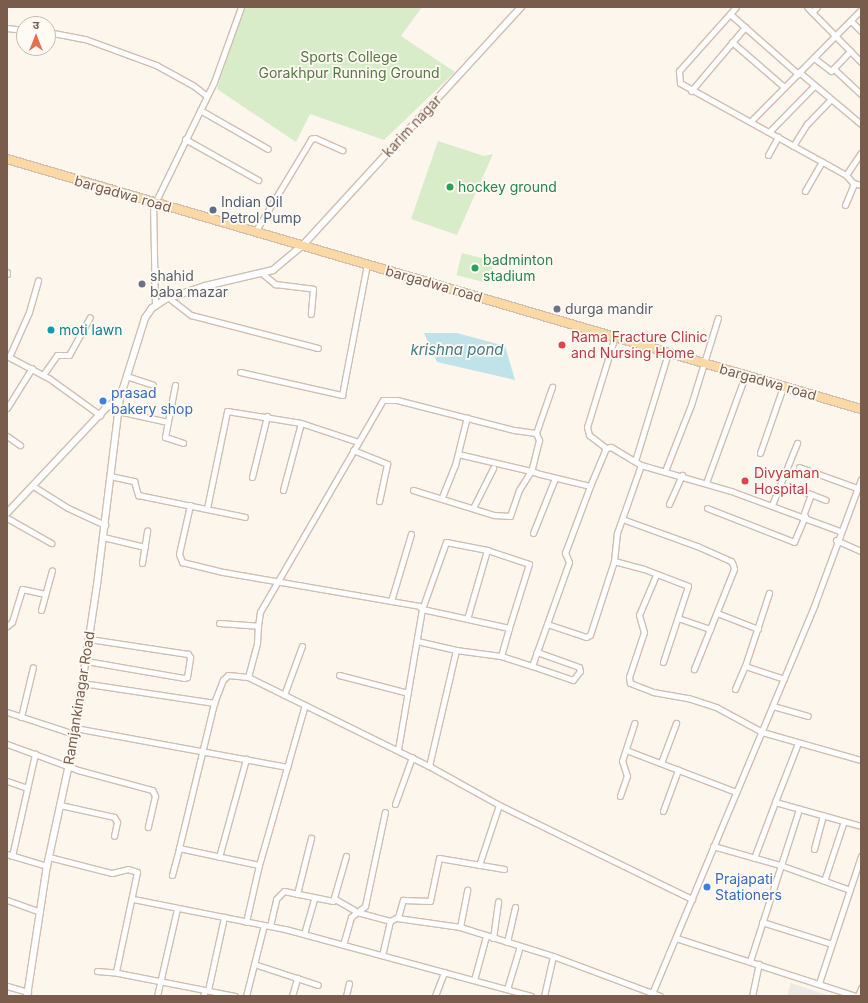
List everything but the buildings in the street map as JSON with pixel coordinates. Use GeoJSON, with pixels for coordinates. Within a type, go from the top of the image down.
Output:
{"type":"FeatureCollection","features":[{"type":"Feature","properties":{"kind":"main road","name":"bargadwa road"},"geometry":{"type":"LineString","coordinates":[[7,159],[615,336],[703,364],[861,409]]}},
{"type":"Feature","properties":{"kind":"street"},"geometry":{"type":"LineString","coordinates":[[241,7],[207,96],[154,203],[155,306],[169,298],[229,280],[263,274],[273,283],[314,289],[311,314]]}},
{"type":"Feature","properties":{"kind":"street","name":"karim nagar"},"geometry":{"type":"LineString","coordinates":[[263,274],[273,270],[302,246],[521,7]]}},
{"type":"Feature","properties":{"kind":"street"},"geometry":{"type":"LineString","coordinates":[[736,7],[679,71],[680,83],[846,175],[853,183],[861,185]]}},
{"type":"Feature","properties":{"kind":"street"},"geometry":{"type":"LineString","coordinates":[[807,7],[850,51],[860,59]]}},
{"type":"Feature","properties":{"kind":"street"},"geometry":{"type":"LineString","coordinates":[[812,12],[817,7]]}},
{"type":"Feature","properties":{"kind":"street"},"geometry":{"type":"LineString","coordinates":[[751,121],[861,10]]}},
{"type":"Feature","properties":{"kind":"street"},"geometry":{"type":"LineString","coordinates":[[730,14],[830,100],[861,124]]}},
{"type":"Feature","properties":{"kind":"street"},"geometry":{"type":"LineString","coordinates":[[851,20],[861,31]]}},
{"type":"Feature","properties":{"kind":"street"},"geometry":{"type":"LineString","coordinates":[[691,90],[745,27]]}},
{"type":"Feature","properties":{"kind":"street"},"geometry":{"type":"LineString","coordinates":[[56,34],[85,39],[156,66],[194,86],[207,96]]}},
{"type":"Feature","properties":{"kind":"street"},"geometry":{"type":"LineString","coordinates":[[732,42],[784,87]]}},
{"type":"Feature","properties":{"kind":"street"},"geometry":{"type":"LineString","coordinates":[[814,58],[829,71],[834,69],[850,51]]}},
{"type":"Feature","properties":{"kind":"street"},"geometry":{"type":"LineString","coordinates":[[834,69],[861,94]]}},
{"type":"Feature","properties":{"kind":"street"},"geometry":{"type":"LineString","coordinates":[[769,132],[814,86]]}},
{"type":"Feature","properties":{"kind":"street"},"geometry":{"type":"LineString","coordinates":[[793,146],[807,124],[830,100]]}},
{"type":"Feature","properties":{"kind":"street"},"geometry":{"type":"LineString","coordinates":[[200,110],[268,149]]}},
{"type":"Feature","properties":{"kind":"street"},"geometry":{"type":"LineString","coordinates":[[768,155],[778,137]]}},
{"type":"Feature","properties":{"kind":"street"},"geometry":{"type":"LineString","coordinates":[[255,232],[311,140],[315,138],[342,150]]}},
{"type":"Feature","properties":{"kind":"street"},"geometry":{"type":"LineString","coordinates":[[185,139],[258,180]]}},
{"type":"Feature","properties":{"kind":"street"},"geometry":{"type":"LineString","coordinates":[[846,175],[861,153]]}},
{"type":"Feature","properties":{"kind":"street"},"geometry":{"type":"LineString","coordinates":[[805,191],[822,162]]}},
{"type":"Feature","properties":{"kind":"street"},"geometry":{"type":"LineString","coordinates":[[845,205],[854,187],[853,183]]}},
{"type":"Feature","properties":{"kind":"street"},"geometry":{"type":"LineString","coordinates":[[240,372],[342,394],[367,264]]}},
{"type":"Feature","properties":{"kind":"street"},"geometry":{"type":"LineString","coordinates":[[38,280],[29,312],[8,356],[43,374],[100,415]]}},
{"type":"Feature","properties":{"kind":"street"},"geometry":{"type":"LineString","coordinates":[[169,298],[176,305],[191,315],[318,348]]}},
{"type":"Feature","properties":{"kind":"street","name":"Ramjankinagar Road"},"geometry":{"type":"LineString","coordinates":[[27,994],[47,866],[68,766],[86,661],[105,525],[120,398],[145,318],[155,306]]}},
{"type":"Feature","properties":{"kind":"street"},"geometry":{"type":"LineString","coordinates":[[43,374],[56,355],[69,355],[90,317]]}},
{"type":"Feature","properties":{"kind":"street"},"geometry":{"type":"LineString","coordinates":[[665,471],[691,405],[718,318]]}},
{"type":"Feature","properties":{"kind":"street"},"geometry":{"type":"LineString","coordinates":[[615,336],[587,427],[589,435],[606,448],[611,447],[641,464],[682,475],[772,505],[840,531]]}},
{"type":"Feature","properties":{"kind":"street"},"geometry":{"type":"LineString","coordinates":[[635,461],[668,353]]}},
{"type":"Feature","properties":{"kind":"street"},"geometry":{"type":"LineString","coordinates":[[7,408],[32,368]]}},
{"type":"Feature","properties":{"kind":"street"},"geometry":{"type":"LineString","coordinates":[[126,376],[153,385]]}},
{"type":"Feature","properties":{"kind":"street"},"geometry":{"type":"LineString","coordinates":[[706,483],[745,376]]}},
{"type":"Feature","properties":{"kind":"street"},"geometry":{"type":"LineString","coordinates":[[175,385],[165,439],[184,443]]}},
{"type":"Feature","properties":{"kind":"street"},"geometry":{"type":"LineString","coordinates":[[413,490],[508,517],[512,513],[519,490],[531,471],[539,440],[536,433],[552,387]]}},
{"type":"Feature","properties":{"kind":"street"},"geometry":{"type":"LineString","coordinates":[[760,453],[783,387]]}},
{"type":"Feature","properties":{"kind":"street"},"geometry":{"type":"LineString","coordinates":[[7,513],[100,415],[120,398]]}},
{"type":"Feature","properties":{"kind":"street"},"geometry":{"type":"LineString","coordinates":[[248,677],[258,643],[260,612],[382,400],[397,400],[514,430],[536,433]]}},
{"type":"Feature","properties":{"kind":"street"},"geometry":{"type":"LineString","coordinates":[[118,411],[168,422]]}},
{"type":"Feature","properties":{"kind":"street"},"geometry":{"type":"LineString","coordinates":[[207,508],[227,411],[267,416],[301,423],[358,442]]}},
{"type":"Feature","properties":{"kind":"street"},"geometry":{"type":"LineString","coordinates":[[252,477],[267,416]]}},
{"type":"Feature","properties":{"kind":"street"},"geometry":{"type":"LineString","coordinates":[[442,497],[458,454],[467,417]]}},
{"type":"Feature","properties":{"kind":"street"},"geometry":{"type":"LineString","coordinates":[[283,490],[301,423]]}},
{"type":"Feature","properties":{"kind":"street"},"geometry":{"type":"LineString","coordinates":[[7,436],[20,445]]}},
{"type":"Feature","properties":{"kind":"street"},"geometry":{"type":"LineString","coordinates":[[772,505],[797,443]]}},
{"type":"Feature","properties":{"kind":"street"},"geometry":{"type":"LineString","coordinates":[[532,666],[569,562],[565,553],[606,448]]}},
{"type":"Feature","properties":{"kind":"street"},"geometry":{"type":"LineString","coordinates":[[353,450],[387,464],[379,501]]}},
{"type":"Feature","properties":{"kind":"street"},"geometry":{"type":"LineString","coordinates":[[458,454],[590,486]]}},
{"type":"Feature","properties":{"kind":"street"},"geometry":{"type":"LineString","coordinates":[[547,624],[588,637],[614,561],[613,551],[622,519],[641,464]]}},
{"type":"Feature","properties":{"kind":"street"},"geometry":{"type":"LineString","coordinates":[[652,995],[814,606],[836,540],[860,483],[799,467]]}},
{"type":"Feature","properties":{"kind":"street"},"geometry":{"type":"LineString","coordinates":[[472,508],[493,468]]}},
{"type":"Feature","properties":{"kind":"street"},"geometry":{"type":"LineString","coordinates":[[669,504],[682,475]]}},
{"type":"Feature","properties":{"kind":"street"},"geometry":{"type":"LineString","coordinates":[[110,476],[134,481],[138,495],[245,517]]}},
{"type":"Feature","properties":{"kind":"street"},"geometry":{"type":"LineString","coordinates":[[533,533],[555,478]]}},
{"type":"Feature","properties":{"kind":"street"},"geometry":{"type":"LineString","coordinates":[[32,486],[68,508],[105,525]]}},
{"type":"Feature","properties":{"kind":"street"},"geometry":{"type":"LineString","coordinates":[[792,487],[826,500]]}},
{"type":"Feature","properties":{"kind":"street"},"geometry":{"type":"LineString","coordinates":[[708,508],[794,542],[812,494]]}},
{"type":"Feature","properties":{"kind":"street"},"geometry":{"type":"LineString","coordinates":[[190,505],[179,554],[182,562],[277,581],[419,606],[422,609],[509,628]]}},
{"type":"Feature","properties":{"kind":"street"},"geometry":{"type":"LineString","coordinates":[[7,518],[51,543]]}},
{"type":"Feature","properties":{"kind":"street"},"geometry":{"type":"LineString","coordinates":[[622,519],[677,538],[731,561],[734,569],[694,669]]}},
{"type":"Feature","properties":{"kind":"street"},"geometry":{"type":"LineString","coordinates":[[142,563],[147,530]]}},
{"type":"Feature","properties":{"kind":"street"},"geometry":{"type":"LineString","coordinates":[[390,601],[411,534]]}},
{"type":"Feature","properties":{"kind":"street"},"geometry":{"type":"LineString","coordinates":[[103,537],[144,547]]}},
{"type":"Feature","properties":{"kind":"street"},"geometry":{"type":"LineString","coordinates":[[836,540],[861,551]]}},
{"type":"Feature","properties":{"kind":"street"},"geometry":{"type":"LineString","coordinates":[[398,750],[422,609],[446,542],[487,550],[529,564],[501,656]]}},
{"type":"Feature","properties":{"kind":"street"},"geometry":{"type":"LineString","coordinates":[[467,619],[487,550]]}},
{"type":"Feature","properties":{"kind":"street"},"geometry":{"type":"LineString","coordinates":[[614,561],[688,586],[663,662]]}},
{"type":"Feature","properties":{"kind":"street"},"geometry":{"type":"LineString","coordinates":[[41,610],[52,570]]}},
{"type":"Feature","properties":{"kind":"street"},"geometry":{"type":"LineString","coordinates":[[656,574],[639,615],[644,632],[629,677],[630,683],[653,692],[688,698],[716,707],[762,732],[861,760]]}},
{"type":"Feature","properties":{"kind":"street"},"geometry":{"type":"LineString","coordinates":[[7,626],[12,622],[22,589],[45,594]]}},
{"type":"Feature","properties":{"kind":"street"},"geometry":{"type":"LineString","coordinates":[[735,689],[745,666],[769,593]]}},
{"type":"Feature","properties":{"kind":"street"},"geometry":{"type":"LineString","coordinates":[[717,613],[758,629]]}},
{"type":"Feature","properties":{"kind":"street"},"geometry":{"type":"LineString","coordinates":[[678,618],[710,629]]}},
{"type":"Feature","properties":{"kind":"street"},"geometry":{"type":"LineString","coordinates":[[219,623],[258,626]]}},
{"type":"Feature","properties":{"kind":"street"},"geometry":{"type":"LineString","coordinates":[[86,661],[184,678],[187,676],[188,654],[89,639]]}},
{"type":"Feature","properties":{"kind":"street"},"geometry":{"type":"LineString","coordinates":[[417,641],[456,650],[501,656],[573,680],[580,671],[579,667],[537,652]]}},
{"type":"Feature","properties":{"kind":"street"},"geometry":{"type":"LineString","coordinates":[[284,695],[302,646]]}},
{"type":"Feature","properties":{"kind":"street"},"geometry":{"type":"LineString","coordinates":[[429,766],[456,650]]}},
{"type":"Feature","properties":{"kind":"street"},"geometry":{"type":"LineString","coordinates":[[745,666],[784,679]]}},
{"type":"Feature","properties":{"kind":"street"},"geometry":{"type":"LineString","coordinates":[[21,717],[33,667]]}},
{"type":"Feature","properties":{"kind":"street"},"geometry":{"type":"LineString","coordinates":[[339,675],[408,693]]}},
{"type":"Feature","properties":{"kind":"street"},"geometry":{"type":"LineString","coordinates":[[172,875],[204,751],[214,703],[226,677],[248,677],[412,757],[499,805],[692,899]]}},
{"type":"Feature","properties":{"kind":"street"},"geometry":{"type":"LineString","coordinates":[[82,683],[214,703]]}},
{"type":"Feature","properties":{"kind":"street"},"geometry":{"type":"LineString","coordinates":[[246,922],[259,865],[306,705]]}},
{"type":"Feature","properties":{"kind":"street"},"geometry":{"type":"LineString","coordinates":[[773,706],[808,716]]}},
{"type":"Feature","properties":{"kind":"street"},"geometry":{"type":"LineString","coordinates":[[7,712],[74,731],[204,751],[288,767]]}},
{"type":"Feature","properties":{"kind":"street"},"geometry":{"type":"LineString","coordinates":[[661,763],[676,722]]}},
{"type":"Feature","properties":{"kind":"street"},"geometry":{"type":"LineString","coordinates":[[620,796],[627,776],[622,763],[634,723]]}},
{"type":"Feature","properties":{"kind":"street"},"geometry":{"type":"LineString","coordinates":[[754,858],[798,743]]}},
{"type":"Feature","properties":{"kind":"street"},"geometry":{"type":"LineString","coordinates":[[7,744],[68,766],[154,792],[148,827]]}},
{"type":"Feature","properties":{"kind":"street"},"geometry":{"type":"LineString","coordinates":[[626,750],[736,792]]}},
{"type":"Feature","properties":{"kind":"street"},"geometry":{"type":"LineString","coordinates":[[35,754],[9,855],[47,866]]}},
{"type":"Feature","properties":{"kind":"street"},"geometry":{"type":"LineString","coordinates":[[395,804],[412,757]]}},
{"type":"Feature","properties":{"kind":"street"},"geometry":{"type":"LineString","coordinates":[[219,856],[246,759]]}},
{"type":"Feature","properties":{"kind":"street"},"geometry":{"type":"LineString","coordinates":[[663,811],[678,770]]}},
{"type":"Feature","properties":{"kind":"street"},"geometry":{"type":"LineString","coordinates":[[7,781],[27,788]]}},
{"type":"Feature","properties":{"kind":"street"},"geometry":{"type":"LineString","coordinates":[[775,802],[861,826]]}},
{"type":"Feature","properties":{"kind":"street"},"geometry":{"type":"LineString","coordinates":[[60,805],[114,817],[117,822],[114,836]]}},
{"type":"Feature","properties":{"kind":"street"},"geometry":{"type":"LineString","coordinates":[[479,865],[499,805]]}},
{"type":"Feature","properties":{"kind":"street"},"geometry":{"type":"LineString","coordinates":[[750,961],[799,809]]}},
{"type":"Feature","properties":{"kind":"street"},"geometry":{"type":"LineString","coordinates":[[343,945],[352,917],[356,911],[365,906],[385,812]]}},
{"type":"Feature","properties":{"kind":"street"},"geometry":{"type":"LineString","coordinates":[[814,849],[823,815]]}},
{"type":"Feature","properties":{"kind":"street"},"geometry":{"type":"LineString","coordinates":[[824,881],[844,821]]}},
{"type":"Feature","properties":{"kind":"street"},"geometry":{"type":"LineString","coordinates":[[297,894],[312,838]]}},
{"type":"Feature","properties":{"kind":"street"},"geometry":{"type":"LineString","coordinates":[[713,846],[780,865],[850,890]]}},
{"type":"Feature","properties":{"kind":"street"},"geometry":{"type":"LineString","coordinates":[[179,848],[259,865]]}},
{"type":"Feature","properties":{"kind":"street"},"geometry":{"type":"LineString","coordinates":[[246,996],[254,964],[279,893],[284,891],[330,902],[335,899],[346,856]]}},
{"type":"Feature","properties":{"kind":"street"},"geometry":{"type":"LineString","coordinates":[[49,857],[112,873],[135,870],[137,873],[133,899],[116,972]]}},
{"type":"Feature","properties":{"kind":"street"},"geometry":{"type":"LineString","coordinates":[[397,918],[403,900],[430,901],[440,858],[504,869]]}},
{"type":"Feature","properties":{"kind":"street"},"geometry":{"type":"LineString","coordinates":[[819,983],[861,858]]}},
{"type":"Feature","properties":{"kind":"street"},"geometry":{"type":"LineString","coordinates":[[460,927],[467,890]]}},
{"type":"Feature","properties":{"kind":"street"},"geometry":{"type":"LineString","coordinates":[[304,934],[314,898]]}},
{"type":"Feature","properties":{"kind":"street"},"geometry":{"type":"LineString","coordinates":[[133,899],[177,909],[267,925],[304,934],[531,996]]}},
{"type":"Feature","properties":{"kind":"street"},"geometry":{"type":"LineString","coordinates":[[335,899],[356,911],[390,921],[397,918],[460,927],[553,956],[652,995],[660,996]]}},
{"type":"Feature","properties":{"kind":"street"},"geometry":{"type":"LineString","coordinates":[[7,900],[40,912]]}},
{"type":"Feature","properties":{"kind":"street"},"geometry":{"type":"LineString","coordinates":[[494,938],[498,901]]}},
{"type":"Feature","properties":{"kind":"street"},"geometry":{"type":"LineString","coordinates":[[507,942],[515,907]]}},
{"type":"Feature","properties":{"kind":"street"},"geometry":{"type":"LineString","coordinates":[[157,996],[177,909]]}},
{"type":"Feature","properties":{"kind":"street"},"geometry":{"type":"LineString","coordinates":[[203,996],[206,990],[224,918]]}},
{"type":"Feature","properties":{"kind":"street"},"geometry":{"type":"LineString","coordinates":[[382,955],[390,921]]}},
{"type":"Feature","properties":{"kind":"street"},"geometry":{"type":"LineString","coordinates":[[762,922],[832,944]]}},
{"type":"Feature","properties":{"kind":"street"},"geometry":{"type":"LineString","coordinates":[[474,980],[486,936]]}},
{"type":"Feature","properties":{"kind":"street"},"geometry":{"type":"LineString","coordinates":[[676,938],[857,996],[861,988]]}},
{"type":"Feature","properties":{"kind":"street"},"geometry":{"type":"LineString","coordinates":[[507,990],[520,946]]}},
{"type":"Feature","properties":{"kind":"street"},"geometry":{"type":"LineString","coordinates":[[544,996],[553,956]]}},
{"type":"Feature","properties":{"kind":"street"},"geometry":{"type":"LineString","coordinates":[[254,964],[318,985]]}},
{"type":"Feature","properties":{"kind":"street"},"geometry":{"type":"LineString","coordinates":[[752,996],[759,964]]}},
{"type":"Feature","properties":{"kind":"street"},"geometry":{"type":"LineString","coordinates":[[98,971],[116,972],[236,996]]}},
{"type":"Feature","properties":{"kind":"street"},"geometry":{"type":"LineString","coordinates":[[436,996],[444,972]]}},
{"type":"Feature","properties":{"kind":"street"},"geometry":{"type":"LineString","coordinates":[[292,996],[297,978]]}},
{"type":"Feature","properties":{"kind":"street"},"geometry":{"type":"LineString","coordinates":[[346,996],[349,983]]}},
{"type":"Feature","properties":{"kind":"street"},"geometry":{"type":"LineString","coordinates":[[7,986],[27,994]]}},
{"type":"Feature","properties":{"kind":"shaded area"},"geometry":{"type":"Polygon","coordinates":[[[791,983],[830,996],[787,996],[791,983]]]}},
{"type":"Feature","properties":{"kind":"green space","name":"Sports College Gorakhpur Running Ground"},"geometry":{"type":"Polygon","coordinates":[[[244,7],[422,7],[401,36],[455,72],[384,140],[310,114],[296,142],[217,89],[244,7]]]}},
{"type":"Feature","properties":{"kind":"green space","name":"hockey ground"},"geometry":{"type":"Polygon","coordinates":[[[438,141],[484,156],[493,154],[457,235],[411,219],[438,141]]]}},
{"type":"Feature","properties":{"kind":"green space","name":"badminton stadium"},"geometry":{"type":"Polygon","coordinates":[[[462,253],[494,261],[488,283],[456,275],[462,253]]]}},
{"type":"Feature","properties":{"kind":"water","name":"krishna pond"},"geometry":{"type":"Polygon","coordinates":[[[424,333],[457,333],[505,346],[515,380],[437,362],[424,333]]]}},
{"type":"Feature","properties":{"kind":"place","name":"hockey ground"},"geometry":{"type":"Point","coordinates":[450,187]}},
{"type":"Feature","properties":{"kind":"place","name":"Indian Oil Petrol Pump"},"geometry":{"type":"Point","coordinates":[213,210]}},
{"type":"Feature","properties":{"kind":"place","name":"badminton stadium"},"geometry":{"type":"Point","coordinates":[475,268]}},
{"type":"Feature","properties":{"kind":"place","name":"shahid baba mazar"},"geometry":{"type":"Point","coordinates":[142,284]}},
{"type":"Feature","properties":{"kind":"place","name":"durga mandir"},"geometry":{"type":"Point","coordinates":[557,309]}},
{"type":"Feature","properties":{"kind":"place","name":"moti lawn"},"geometry":{"type":"Point","coordinates":[51,330]}},
{"type":"Feature","properties":{"kind":"place","name":"Rama Fracture Clinic and Nursing Home"},"geometry":{"type":"Point","coordinates":[562,345]}},
{"type":"Feature","properties":{"kind":"place","name":"prasad bakery shop"},"geometry":{"type":"Point","coordinates":[103,401]}},
{"type":"Feature","properties":{"kind":"place","name":"Divyaman Hospital"},"geometry":{"type":"Point","coordinates":[745,481]}},
{"type":"Feature","properties":{"kind":"place","name":"Prajapati Stationers"},"geometry":{"type":"Point","coordinates":[707,887]}}]}
